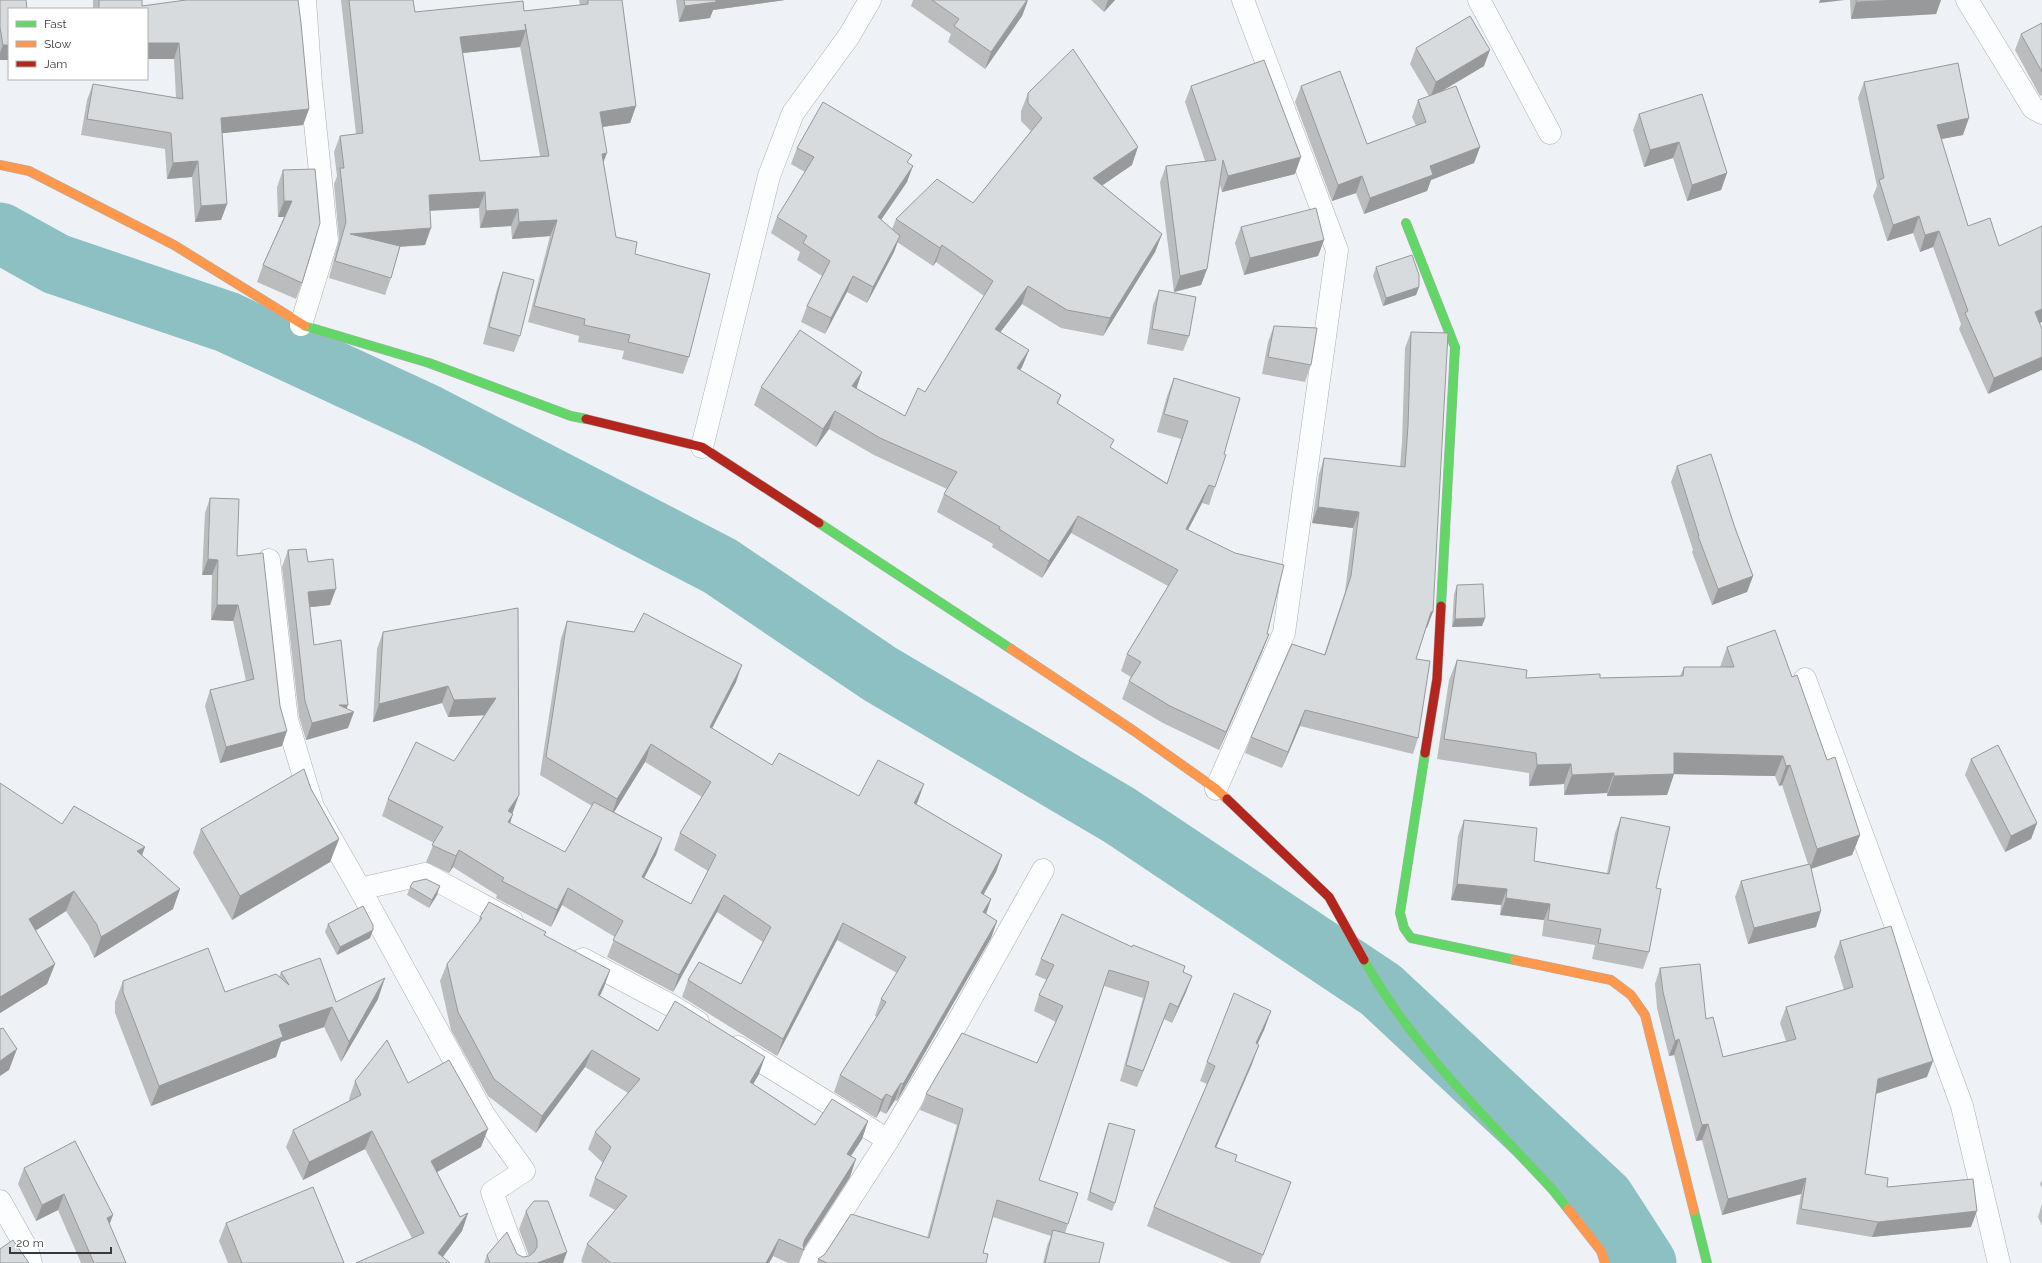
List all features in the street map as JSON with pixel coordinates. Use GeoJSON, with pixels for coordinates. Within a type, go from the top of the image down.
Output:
{"type":"FeatureCollection","features":[{"type":"Feature","properties":{"kind":"street"},"geometry":{"type":"LineString","coordinates":[[301,325],[327,240],[311,84],[305,0]]}},
{"type":"Feature","properties":{"kind":"street"},"geometry":{"type":"LineString","coordinates":[[702,447],[769,176],[793,113],[849,36],[870,0]]}},
{"type":"Feature","properties":{"kind":"street"},"geometry":{"type":"LineString","coordinates":[[1216,789],[1284,633],[1337,250],[1244,0]]}},
{"type":"Feature","properties":{"kind":"street"},"geometry":{"type":"LineString","coordinates":[[1479,0],[1550,132]]}},
{"type":"Feature","properties":{"kind":"street"},"geometry":{"type":"LineString","coordinates":[[1967,0],[2033,108],[2042,113]]}},
{"type":"Feature","properties":{"kind":"street"},"geometry":{"type":"LineString","coordinates":[[0,165],[29,171],[174,245],[301,325],[429,363],[571,416],[702,447],[883,564],[1134,731],[1216,789],[1330,897],[1381,990],[1445,1073],[1552,1189],[1601,1251],[1605,1263]]}},
{"type":"Feature","properties":{"kind":"street"},"geometry":{"type":"LineString","coordinates":[[1406,223],[1455,347],[1437,679],[1400,913],[1404,928],[1411,938],[1611,980],[1631,995],[1646,1016],[1707,1263]]}},
{"type":"Feature","properties":{"kind":"street"},"geometry":{"type":"LineString","coordinates":[[269,560],[287,720],[313,807],[360,889],[484,1115],[524,1171],[492,1192],[518,1263]]}},
{"type":"Feature","properties":{"kind":"street"},"geometry":{"type":"LineString","coordinates":[[1805,679],[1962,1106],[1999,1263]]}},
{"type":"Feature","properties":{"kind":"street"},"geometry":{"type":"LineString","coordinates":[[808,1263],[888,1140],[954,1029],[1043,870]]}},
{"type":"Feature","properties":{"kind":"street"},"geometry":{"type":"LineString","coordinates":[[360,889],[425,874],[531,931]]}},
{"type":"Feature","properties":{"kind":"street"},"geometry":{"type":"LineString","coordinates":[[566,950],[672,1006],[888,1140]]}},
{"type":"Feature","properties":{"kind":"street"},"geometry":{"type":"LineString","coordinates":[[0,1201],[27,1249],[31,1263]]}},
{"type":"Feature","properties":{"kind":"building"},"geometry":{"type":"Polygon","coordinates":[[[0,0],[26,0],[27,8],[8,8],[8,45],[3,45],[0,27],[0,0]]]}},
{"type":"Feature","properties":{"kind":"building"},"geometry":{"type":"Polygon","coordinates":[[[99,0],[142,0],[142,6],[186,0],[298,0],[309,109],[221,118],[227,204],[201,206],[198,161],[173,163],[171,133],[87,119],[93,84],[183,99],[179,43],[148,43],[148,8],[99,8],[99,0]]]}},
{"type":"Feature","properties":{"kind":"building"},"geometry":{"type":"Polygon","coordinates":[[[349,0],[413,0],[415,12],[523,1],[524,11],[588,4],[588,0],[622,0],[636,106],[600,112],[607,153],[602,154],[616,237],[637,242],[635,254],[710,274],[689,357],[628,342],[630,335],[584,325],[585,319],[534,306],[557,220],[519,222],[518,209],[486,211],[485,192],[429,195],[431,228],[350,234],[400,246],[391,278],[335,261],[346,222],[340,168],[344,168],[340,136],[363,133],[349,0]],[[525,24],[526,30],[460,37],[480,161],[549,156],[525,24]]]}},
{"type":"Feature","properties":{"kind":"building"},"geometry":{"type":"Polygon","coordinates":[[[684,0],[716,0],[716,2],[685,6],[684,0]]]}},
{"type":"Feature","properties":{"kind":"building"},"geometry":{"type":"Polygon","coordinates":[[[932,0],[1027,0],[991,52],[954,26],[959,19],[932,0]]]}},
{"type":"Feature","properties":{"kind":"building"},"geometry":{"type":"Polygon","coordinates":[[[1856,0],[1901,0],[1856,2],[1856,0]]]}},
{"type":"Feature","properties":{"kind":"building"},"geometry":{"type":"Polygon","coordinates":[[[1470,16],[1490,50],[1436,82],[1416,48],[1470,16]]]}},
{"type":"Feature","properties":{"kind":"building"},"geometry":{"type":"Polygon","coordinates":[[[2042,23],[2042,72],[2021,34],[2042,23]]]}},
{"type":"Feature","properties":{"kind":"building"},"geometry":{"type":"Polygon","coordinates":[[[1073,49],[1138,147],[1093,178],[1162,234],[1110,318],[1067,310],[1028,286],[995,329],[1029,350],[1017,368],[1061,395],[1057,403],[1114,440],[1110,447],[1167,484],[1188,421],[1164,414],[1174,378],[1240,398],[1224,454],[1226,455],[1215,487],[1209,485],[1186,529],[1235,553],[1284,565],[1267,634],[1269,634],[1226,732],[1170,706],[1129,681],[1141,662],[1127,654],[1178,570],[1078,516],[1049,561],[999,529],[1000,527],[944,494],[957,472],[880,438],[835,411],[823,429],[761,387],[800,330],[862,372],[852,386],[905,416],[918,388],[925,392],[993,281],[942,245],[940,248],[896,219],[937,179],[973,203],[1042,118],[1028,103],[1028,93],[1073,49]]]}},
{"type":"Feature","properties":{"kind":"building"},"geometry":{"type":"Polygon","coordinates":[[[1264,60],[1301,157],[1228,176],[1223,160],[1207,269],[1180,276],[1166,166],[1216,160],[1191,86],[1264,60]]]}},
{"type":"Feature","properties":{"kind":"building"},"geometry":{"type":"Polygon","coordinates":[[[1958,63],[1969,118],[1937,125],[1968,226],[1990,218],[1999,246],[2042,226],[2042,309],[2035,312],[2042,329],[2042,357],[1994,378],[1965,313],[1968,311],[1939,231],[1925,235],[1919,216],[1893,225],[1879,180],[1884,178],[1864,82],[1958,63]]]}},
{"type":"Feature","properties":{"kind":"building"},"geometry":{"type":"Polygon","coordinates":[[[1340,71],[1367,144],[1426,122],[1418,100],[1456,86],[1480,147],[1430,166],[1433,175],[1370,198],[1362,176],[1338,185],[1301,86],[1340,71]]]}},
{"type":"Feature","properties":{"kind":"building"},"geometry":{"type":"Polygon","coordinates":[[[1702,94],[1727,173],[1692,185],[1679,142],[1650,150],[1639,114],[1702,94]]]}},
{"type":"Feature","properties":{"kind":"building"},"geometry":{"type":"Polygon","coordinates":[[[823,102],[912,155],[907,162],[913,166],[878,217],[900,236],[873,287],[853,276],[831,318],[807,306],[830,261],[803,243],[807,236],[777,217],[814,157],[797,148],[823,102]]]}},
{"type":"Feature","properties":{"kind":"building"},"geometry":{"type":"Polygon","coordinates":[[[315,169],[320,223],[302,283],[263,265],[292,201],[284,201],[283,170],[315,169]]]}},
{"type":"Feature","properties":{"kind":"building"},"geometry":{"type":"Polygon","coordinates":[[[1316,208],[1324,240],[1250,258],[1241,227],[1316,208]]]}},
{"type":"Feature","properties":{"kind":"building"},"geometry":{"type":"Polygon","coordinates":[[[1412,255],[1419,275],[1419,287],[1386,298],[1376,267],[1412,255]]]}},
{"type":"Feature","properties":{"kind":"building"},"geometry":{"type":"Polygon","coordinates":[[[503,272],[534,280],[520,336],[489,327],[503,272]]]}},
{"type":"Feature","properties":{"kind":"building"},"geometry":{"type":"Polygon","coordinates":[[[1159,290],[1196,297],[1189,336],[1152,329],[1159,290]]]}},
{"type":"Feature","properties":{"kind":"building"},"geometry":{"type":"Polygon","coordinates":[[[1274,326],[1317,328],[1311,365],[1268,357],[1274,326]]]}},
{"type":"Feature","properties":{"kind":"building"},"geometry":{"type":"Polygon","coordinates":[[[1411,332],[1448,333],[1433,612],[1431,612],[1416,659],[1430,661],[1418,738],[1305,710],[1288,752],[1251,737],[1292,644],[1325,655],[1351,576],[1359,512],[1318,507],[1324,458],[1405,467],[1411,332]]]}},
{"type":"Feature","properties":{"kind":"building"},"geometry":{"type":"Polygon","coordinates":[[[1711,454],[1735,528],[1753,576],[1718,589],[1698,536],[1677,466],[1711,454]]]}},
{"type":"Feature","properties":{"kind":"building"},"geometry":{"type":"Polygon","coordinates":[[[210,498],[239,499],[237,556],[263,553],[280,706],[287,731],[226,747],[210,690],[254,679],[238,605],[217,605],[218,560],[208,559],[210,498]]]}},
{"type":"Feature","properties":{"kind":"building"},"geometry":{"type":"Polygon","coordinates":[[[306,549],[308,562],[333,559],[336,589],[308,592],[314,645],[341,640],[348,705],[339,705],[354,712],[312,723],[305,701],[288,550],[306,549]]]}},
{"type":"Feature","properties":{"kind":"building"},"geometry":{"type":"Polygon","coordinates":[[[1483,584],[1485,618],[1455,619],[1457,585],[1483,584]]]}},
{"type":"Feature","properties":{"kind":"building"},"geometry":{"type":"Polygon","coordinates":[[[518,608],[519,795],[508,811],[513,814],[508,822],[565,852],[594,802],[662,838],[642,877],[691,904],[716,855],[680,833],[711,782],[651,744],[617,799],[546,757],[567,621],[634,632],[644,613],[742,665],[710,727],[772,765],[779,753],[859,796],[878,760],[924,784],[914,803],[1002,855],[981,893],[991,899],[983,912],[997,921],[903,1084],[901,1083],[892,1097],[886,1094],[882,1100],[840,1075],[886,1002],[881,999],[906,957],[843,923],[783,1039],[688,980],[699,962],[741,984],[771,927],[724,895],[679,975],[613,940],[623,921],[568,888],[557,910],[502,881],[504,878],[459,850],[456,856],[432,845],[443,827],[388,799],[416,742],[454,761],[496,698],[454,700],[448,686],[379,704],[383,632],[518,608]]]}},
{"type":"Feature","properties":{"kind":"building"},"geometry":{"type":"Polygon","coordinates":[[[1775,630],[1792,677],[1797,675],[1827,760],[1835,757],[1860,835],[1817,849],[1790,765],[1786,766],[1783,756],[1674,753],[1674,774],[1614,776],[1614,773],[1572,775],[1571,764],[1537,765],[1536,753],[1444,739],[1457,660],[1527,670],[1526,678],[1600,674],[1600,678],[1683,676],[1684,667],[1734,667],[1727,647],[1775,630]]]}},
{"type":"Feature","properties":{"kind":"building"},"geometry":{"type":"Polygon","coordinates":[[[1998,745],[2037,823],[2011,836],[1971,759],[1998,745]]]}},
{"type":"Feature","properties":{"kind":"building"},"geometry":{"type":"Polygon","coordinates":[[[304,769],[311,789],[339,839],[240,896],[201,829],[304,769]]]}},
{"type":"Feature","properties":{"kind":"building"},"geometry":{"type":"Polygon","coordinates":[[[0,783],[62,824],[74,806],[145,847],[137,851],[180,889],[101,937],[97,925],[74,891],[29,919],[55,964],[0,997],[0,783]]]}},
{"type":"Feature","properties":{"kind":"building"},"geometry":{"type":"Polygon","coordinates":[[[1621,817],[1670,827],[1656,888],[1661,889],[1649,952],[1598,943],[1601,929],[1548,920],[1550,904],[1506,898],[1507,889],[1457,884],[1464,820],[1537,828],[1534,861],[1609,874],[1621,817]]]}},
{"type":"Feature","properties":{"kind":"building"},"geometry":{"type":"Polygon","coordinates":[[[1810,864],[1821,911],[1754,928],[1741,881],[1810,864]]]}},
{"type":"Feature","properties":{"kind":"building"},"geometry":{"type":"Polygon","coordinates":[[[426,879],[440,886],[432,900],[410,887],[413,882],[426,879]]]}},
{"type":"Feature","properties":{"kind":"building"},"geometry":{"type":"Polygon","coordinates":[[[489,902],[546,932],[544,935],[610,970],[598,995],[658,1031],[675,1001],[765,1057],[750,1082],[815,1125],[832,1099],[868,1121],[847,1154],[856,1159],[805,1239],[803,1245],[804,1250],[779,1239],[766,1263],[611,1263],[587,1244],[627,1196],[595,1178],[611,1147],[595,1132],[640,1079],[592,1050],[542,1116],[494,1079],[458,1012],[447,964],[482,918],[480,917],[489,902]]]}},
{"type":"Feature","properties":{"kind":"building"},"geometry":{"type":"Polygon","coordinates":[[[363,906],[373,925],[373,930],[340,947],[328,924],[363,906]]]}},
{"type":"Feature","properties":{"kind":"building"},"geometry":{"type":"Polygon","coordinates":[[[1062,914],[1132,947],[1133,945],[1185,966],[1183,972],[1192,976],[1178,1007],[1170,1003],[1143,1071],[1126,1065],[1149,982],[1109,970],[1039,1180],[1078,1193],[1068,1224],[997,1200],[983,1253],[988,1254],[986,1263],[827,1263],[818,1259],[825,1254],[851,1214],[929,1238],[963,1109],[926,1094],[962,1033],[1037,1063],[1063,1006],[1039,995],[1054,965],[1041,959],[1062,914]]]}},
{"type":"Feature","properties":{"kind":"building"},"geometry":{"type":"Polygon","coordinates":[[[1891,926],[1933,1061],[1878,1079],[1865,1174],[1888,1178],[1887,1187],[1973,1179],[1977,1211],[1878,1222],[1801,1209],[1806,1178],[1728,1199],[1708,1124],[1702,1125],[1679,1039],[1675,1041],[1663,992],[1660,968],[1700,964],[1706,1019],[1713,1017],[1723,1057],[1796,1039],[1786,1007],[1853,987],[1840,941],[1891,926]]]}},
{"type":"Feature","properties":{"kind":"building"},"geometry":{"type":"Polygon","coordinates":[[[208,948],[225,992],[276,974],[289,985],[281,972],[320,958],[336,1002],[385,978],[349,1042],[332,1007],[279,1025],[283,1037],[159,1086],[123,992],[123,981],[208,948]]]}},
{"type":"Feature","properties":{"kind":"building"},"geometry":{"type":"Polygon","coordinates":[[[1234,993],[1271,1011],[1256,1043],[1259,1045],[1215,1147],[1237,1155],[1235,1161],[1291,1182],[1263,1255],[1154,1207],[1215,1066],[1207,1062],[1234,993]]]}},
{"type":"Feature","properties":{"kind":"building"},"geometry":{"type":"Polygon","coordinates":[[[3,1028],[17,1049],[0,1061],[0,1029],[3,1028]]]}},
{"type":"Feature","properties":{"kind":"building"},"geometry":{"type":"Polygon","coordinates":[[[387,1040],[408,1083],[449,1060],[488,1129],[431,1161],[460,1217],[468,1213],[438,1253],[450,1263],[356,1263],[424,1233],[372,1131],[309,1162],[293,1130],[361,1095],[355,1081],[387,1040]]]}},
{"type":"Feature","properties":{"kind":"building"},"geometry":{"type":"Polygon","coordinates":[[[1109,1123],[1135,1130],[1115,1203],[1090,1192],[1109,1123]]]}},
{"type":"Feature","properties":{"kind":"building"},"geometry":{"type":"Polygon","coordinates":[[[75,1141],[113,1215],[107,1218],[126,1263],[94,1263],[64,1194],[42,1205],[24,1168],[75,1141]]]}},
{"type":"Feature","properties":{"kind":"building"},"geometry":{"type":"Polygon","coordinates":[[[313,1187],[344,1263],[242,1263],[226,1223],[313,1187]]]}},
{"type":"Feature","properties":{"kind":"building"},"geometry":{"type":"Polygon","coordinates":[[[534,1201],[548,1201],[567,1252],[537,1263],[490,1263],[487,1255],[507,1232],[517,1254],[523,1257],[529,1256],[534,1252],[537,1247],[537,1240],[526,1211],[534,1201]]]}},
{"type":"Feature","properties":{"kind":"building"},"geometry":{"type":"Polygon","coordinates":[[[1053,1230],[1104,1243],[1099,1263],[1045,1263],[1053,1230]]]}},
{"type":"Feature","properties":{"kind":"building"},"geometry":{"type":"Polygon","coordinates":[[[13,1240],[29,1263],[0,1263],[0,1249],[13,1240]]]}},
{"type":"Feature","properties":{"kind":"waterway"},"geometry":{"type":"LineString","coordinates":[[0,233],[56,264],[227,322],[428,415],[720,566],[880,674],[1119,815],[1381,990],[1604,1198],[1646,1263]]}},
{"type":"Feature","properties":{"kind":"traffic: fast"},"geometry":{"type":"LineString","coordinates":[[1406,223],[1455,347],[1441,606]]}},
{"type":"Feature","properties":{"kind":"traffic: fast"},"geometry":{"type":"LineString","coordinates":[[305,326],[429,363],[571,416],[586,419]]}},
{"type":"Feature","properties":{"kind":"traffic: fast"},"geometry":{"type":"LineString","coordinates":[[819,523],[1011,649]]}},
{"type":"Feature","properties":{"kind":"traffic: fast"},"geometry":{"type":"LineString","coordinates":[[1425,753],[1400,913],[1404,928],[1411,938],[1515,960]]}},
{"type":"Feature","properties":{"kind":"traffic: fast"},"geometry":{"type":"LineString","coordinates":[[1364,960],[1383,992],[1427,1051],[1451,1080],[1552,1189],[1568,1209]]}},
{"type":"Feature","properties":{"kind":"traffic: fast"},"geometry":{"type":"LineString","coordinates":[[1694,1211],[1707,1263]]}},
{"type":"Feature","properties":{"kind":"traffic: slow"},"geometry":{"type":"LineString","coordinates":[[0,165],[29,171],[174,245],[305,326]]}},
{"type":"Feature","properties":{"kind":"traffic: slow"},"geometry":{"type":"LineString","coordinates":[[1011,649],[1134,731],[1216,789],[1227,799]]}},
{"type":"Feature","properties":{"kind":"traffic: slow"},"geometry":{"type":"LineString","coordinates":[[1515,960],[1611,980],[1631,995],[1645,1015],[1694,1211]]}},
{"type":"Feature","properties":{"kind":"traffic: slow"},"geometry":{"type":"LineString","coordinates":[[1568,1209],[1601,1251],[1605,1263]]}},
{"type":"Feature","properties":{"kind":"traffic: jam"},"geometry":{"type":"LineString","coordinates":[[586,419],[702,447],[819,523]]}},
{"type":"Feature","properties":{"kind":"traffic: jam"},"geometry":{"type":"LineString","coordinates":[[1425,753],[1437,679],[1441,606]]}},
{"type":"Feature","properties":{"kind":"traffic: jam"},"geometry":{"type":"LineString","coordinates":[[1227,799],[1329,897],[1364,960]]}}]}
